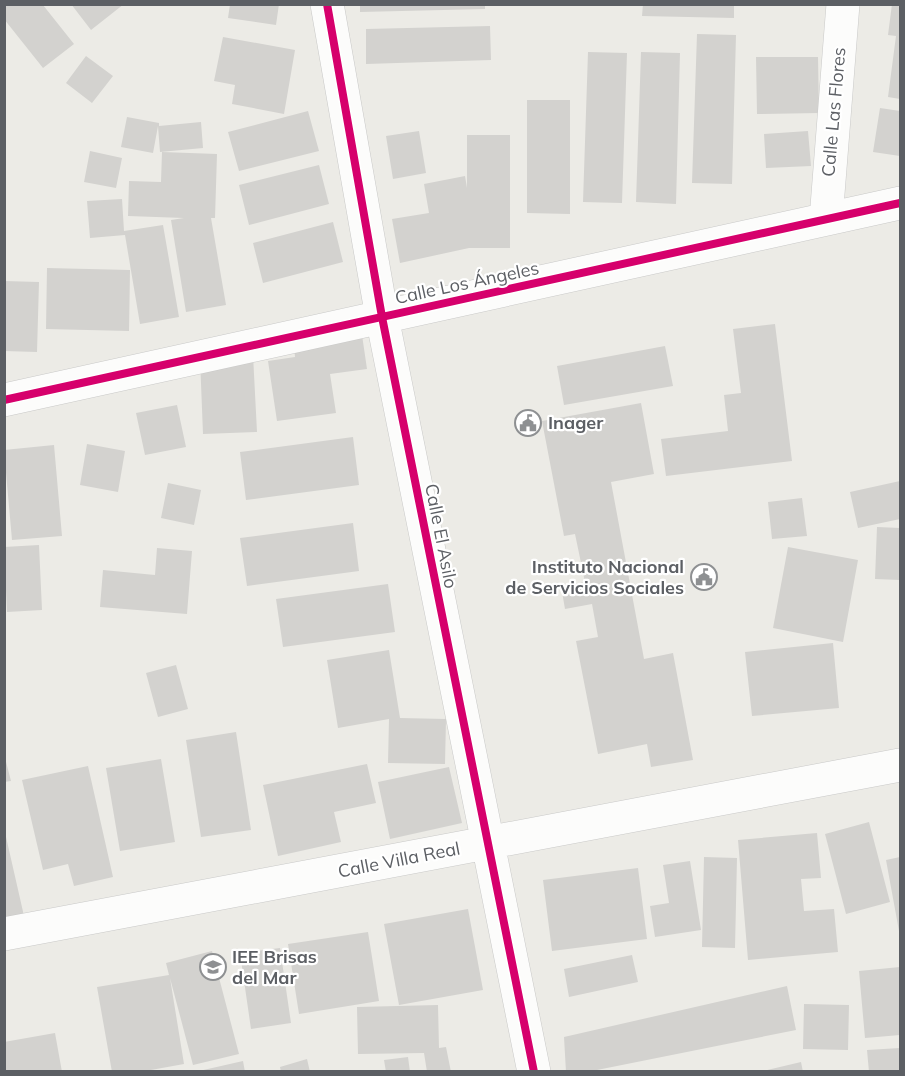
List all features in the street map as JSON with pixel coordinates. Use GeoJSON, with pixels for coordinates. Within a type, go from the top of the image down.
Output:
{"type":"FeatureCollection","features":[{"type":"Feature","properties":{"kind":"street","name":"Calle El Asilo"},"geometry":{"type":"LineString","coordinates":[[327,4],[382,317],[534,1071]]}},
{"type":"Feature","properties":{"kind":"street","name":"Calle Las Flores"},"geometry":{"type":"LineString","coordinates":[[826,219],[843,4]]}},
{"type":"Feature","properties":{"kind":"street","name":"Calle Los Ángeles"},"geometry":{"type":"LineString","coordinates":[[4,400],[900,203]]}},
{"type":"Feature","properties":{"kind":"street","name":"Calle Villa Real"},"geometry":{"type":"LineString","coordinates":[[4,934],[900,765]]}},
{"type":"Feature","properties":{"kind":"building"},"geometry":{"type":"Polygon","coordinates":[[[71,4],[124,4],[91,30],[71,4]]]}},
{"type":"Feature","properties":{"kind":"building"},"geometry":{"type":"Polygon","coordinates":[[[230,4],[279,4],[276,25],[228,18],[230,4]]]}},
{"type":"Feature","properties":{"kind":"building"},"geometry":{"type":"Polygon","coordinates":[[[360,4],[485,4],[485,9],[360,12],[360,4]]]}},
{"type":"Feature","properties":{"kind":"building"},"geometry":{"type":"Polygon","coordinates":[[[643,4],[734,4],[734,18],[642,16],[643,4]]]}},
{"type":"Feature","properties":{"kind":"building"},"geometry":{"type":"Polygon","coordinates":[[[892,4],[900,4],[900,99],[888,97],[896,36],[888,35],[892,4]]]}},
{"type":"Feature","properties":{"kind":"building"},"geometry":{"type":"Polygon","coordinates":[[[4,5],[43,5],[74,44],[43,68],[4,19],[4,5]]]}},
{"type":"Feature","properties":{"kind":"building"},"geometry":{"type":"Polygon","coordinates":[[[490,26],[491,60],[366,64],[366,29],[490,26]]]}},
{"type":"Feature","properties":{"kind":"building"},"geometry":{"type":"Polygon","coordinates":[[[697,34],[736,35],[732,184],[692,183],[697,34]]]}},
{"type":"Feature","properties":{"kind":"building"},"geometry":{"type":"Polygon","coordinates":[[[223,37],[295,50],[284,114],[232,104],[235,85],[214,81],[223,37]]]}},
{"type":"Feature","properties":{"kind":"building"},"geometry":{"type":"Polygon","coordinates":[[[588,52],[627,53],[622,203],[583,202],[588,52]]]}},
{"type":"Feature","properties":{"kind":"building"},"geometry":{"type":"Polygon","coordinates":[[[641,52],[680,53],[676,204],[636,202],[641,52]]]}},
{"type":"Feature","properties":{"kind":"building"},"geometry":{"type":"Polygon","coordinates":[[[86,56],[113,76],[92,103],[66,83],[86,56]]]}},
{"type":"Feature","properties":{"kind":"building"},"geometry":{"type":"Polygon","coordinates":[[[756,57],[818,57],[819,113],[757,114],[756,57]]]}},
{"type":"Feature","properties":{"kind":"building"},"geometry":{"type":"Polygon","coordinates":[[[527,100],[570,100],[570,214],[527,213],[527,100]]]}},
{"type":"Feature","properties":{"kind":"building"},"geometry":{"type":"Polygon","coordinates":[[[880,108],[900,111],[900,156],[873,152],[880,108]]]}},
{"type":"Feature","properties":{"kind":"building"},"geometry":{"type":"Polygon","coordinates":[[[308,111],[319,151],[239,171],[228,132],[308,111]]]}},
{"type":"Feature","properties":{"kind":"building"},"geometry":{"type":"Polygon","coordinates":[[[127,117],[159,123],[159,126],[201,122],[203,148],[160,152],[158,126],[153,153],[121,147],[127,117]]]}},
{"type":"Feature","properties":{"kind":"building"},"geometry":{"type":"Polygon","coordinates":[[[419,131],[426,173],[393,179],[386,136],[419,131]]]}},
{"type":"Feature","properties":{"kind":"building"},"geometry":{"type":"Polygon","coordinates":[[[808,131],[811,166],[766,168],[764,134],[808,131]]]}},
{"type":"Feature","properties":{"kind":"building"},"geometry":{"type":"Polygon","coordinates":[[[467,135],[510,135],[510,248],[469,248],[400,263],[392,219],[429,213],[424,184],[465,176],[467,188],[467,135]]]}},
{"type":"Feature","properties":{"kind":"building"},"geometry":{"type":"Polygon","coordinates":[[[90,151],[122,158],[116,188],[84,182],[90,151]]]}},
{"type":"Feature","properties":{"kind":"building"},"geometry":{"type":"Polygon","coordinates":[[[162,152],[217,154],[215,218],[211,218],[226,305],[186,312],[171,220],[184,218],[128,216],[129,181],[161,182],[162,152]]]}},
{"type":"Feature","properties":{"kind":"building"},"geometry":{"type":"Polygon","coordinates":[[[319,165],[329,204],[249,225],[239,185],[319,165]]]}},
{"type":"Feature","properties":{"kind":"building"},"geometry":{"type":"Polygon","coordinates":[[[122,199],[124,231],[163,225],[179,317],[140,324],[125,235],[90,238],[87,201],[122,199]]]}},
{"type":"Feature","properties":{"kind":"building"},"geometry":{"type":"Polygon","coordinates":[[[333,222],[343,262],[263,283],[253,243],[333,222]]]}},
{"type":"Feature","properties":{"kind":"building"},"geometry":{"type":"Polygon","coordinates":[[[47,268],[130,270],[129,331],[46,329],[47,268]]]}},
{"type":"Feature","properties":{"kind":"building"},"geometry":{"type":"Polygon","coordinates":[[[4,281],[39,282],[37,352],[4,351],[4,281]]]}},
{"type":"Feature","properties":{"kind":"building"},"geometry":{"type":"Polygon","coordinates":[[[775,324],[792,461],[666,476],[661,439],[728,431],[724,395],[741,393],[733,329],[775,324]]]}},
{"type":"Feature","properties":{"kind":"building"},"geometry":{"type":"Polygon","coordinates":[[[362,335],[367,369],[330,374],[336,413],[277,421],[268,361],[295,357],[294,344],[362,335]]]}},
{"type":"Feature","properties":{"kind":"building"},"geometry":{"type":"Polygon","coordinates":[[[665,346],[673,386],[564,405],[557,366],[665,346]]]}},
{"type":"Feature","properties":{"kind":"building"},"geometry":{"type":"Polygon","coordinates":[[[253,355],[257,432],[203,434],[200,358],[253,355]]]}},
{"type":"Feature","properties":{"kind":"building"},"geometry":{"type":"Polygon","coordinates":[[[641,403],[654,474],[611,482],[644,659],[673,653],[693,760],[651,767],[647,744],[598,754],[576,641],[598,637],[592,604],[565,609],[561,586],[585,582],[575,534],[564,536],[542,421],[641,403]]]}},
{"type":"Feature","properties":{"kind":"building"},"geometry":{"type":"Polygon","coordinates":[[[177,405],[186,447],[145,455],[136,413],[177,405]]]}},
{"type":"Feature","properties":{"kind":"building"},"geometry":{"type":"Polygon","coordinates":[[[353,437],[359,485],[246,500],[240,452],[353,437]]]}},
{"type":"Feature","properties":{"kind":"building"},"geometry":{"type":"Polygon","coordinates":[[[87,444],[125,451],[118,492],[80,485],[87,444]]]}},
{"type":"Feature","properties":{"kind":"building"},"geometry":{"type":"Polygon","coordinates":[[[54,445],[62,536],[12,540],[4,450],[54,445]]]}},
{"type":"Feature","properties":{"kind":"building"},"geometry":{"type":"Polygon","coordinates":[[[900,481],[900,519],[858,528],[850,492],[900,481]]]}},
{"type":"Feature","properties":{"kind":"building"},"geometry":{"type":"Polygon","coordinates":[[[168,483],[201,490],[194,525],[161,518],[168,483]]]}},
{"type":"Feature","properties":{"kind":"building"},"geometry":{"type":"Polygon","coordinates":[[[802,498],[807,536],[772,539],[768,502],[802,498]]]}},
{"type":"Feature","properties":{"kind":"building"},"geometry":{"type":"Polygon","coordinates":[[[353,523],[359,571],[247,586],[240,538],[353,523]]]}},
{"type":"Feature","properties":{"kind":"building"},"geometry":{"type":"Polygon","coordinates":[[[877,527],[900,528],[900,580],[875,579],[877,527]]]}},
{"type":"Feature","properties":{"kind":"building"},"geometry":{"type":"Polygon","coordinates":[[[39,545],[42,610],[7,612],[4,547],[39,545]]]}},
{"type":"Feature","properties":{"kind":"building"},"geometry":{"type":"Polygon","coordinates":[[[788,547],[858,560],[843,642],[773,628],[788,547]]]}},
{"type":"Feature","properties":{"kind":"building"},"geometry":{"type":"Polygon","coordinates":[[[157,548],[192,551],[187,614],[100,607],[103,570],[155,575],[157,548]]]}},
{"type":"Feature","properties":{"kind":"building"},"geometry":{"type":"Polygon","coordinates":[[[388,584],[395,632],[283,647],[276,599],[388,584]]]}},
{"type":"Feature","properties":{"kind":"building"},"geometry":{"type":"Polygon","coordinates":[[[833,643],[839,708],[752,716],[745,652],[833,643]]]}},
{"type":"Feature","properties":{"kind":"building"},"geometry":{"type":"Polygon","coordinates":[[[389,650],[400,718],[446,719],[445,764],[388,763],[389,719],[338,728],[327,660],[389,650]]]}},
{"type":"Feature","properties":{"kind":"building"},"geometry":{"type":"Polygon","coordinates":[[[176,665],[188,709],[158,717],[146,673],[176,665]]]}},
{"type":"Feature","properties":{"kind":"building"},"geometry":{"type":"Polygon","coordinates":[[[236,732],[251,830],[201,837],[186,740],[236,732]]]}},
{"type":"Feature","properties":{"kind":"building"},"geometry":{"type":"Polygon","coordinates":[[[4,754],[11,781],[4,782],[4,754]]]}},
{"type":"Feature","properties":{"kind":"building"},"geometry":{"type":"Polygon","coordinates":[[[161,759],[175,842],[120,851],[106,768],[161,759]]]}},
{"type":"Feature","properties":{"kind":"building"},"geometry":{"type":"Polygon","coordinates":[[[367,764],[376,803],[334,812],[341,842],[278,856],[263,785],[367,764]]]}},
{"type":"Feature","properties":{"kind":"building"},"geometry":{"type":"Polygon","coordinates":[[[88,766],[113,877],[74,886],[68,864],[43,870],[22,780],[88,766]]]}},
{"type":"Feature","properties":{"kind":"building"},"geometry":{"type":"Polygon","coordinates":[[[449,767],[462,823],[390,839],[378,782],[449,767]]]}},
{"type":"Feature","properties":{"kind":"building"},"geometry":{"type":"Polygon","coordinates":[[[869,822],[890,902],[846,914],[825,834],[869,822]]]}},
{"type":"Feature","properties":{"kind":"building"},"geometry":{"type":"Polygon","coordinates":[[[4,828],[24,916],[4,920],[4,828]]]}},
{"type":"Feature","properties":{"kind":"building"},"geometry":{"type":"Polygon","coordinates":[[[817,833],[821,878],[801,879],[804,911],[834,909],[838,952],[748,960],[738,840],[817,833]]]}},
{"type":"Feature","properties":{"kind":"building"},"geometry":{"type":"Polygon","coordinates":[[[704,857],[737,858],[735,948],[702,947],[704,857]]]}},
{"type":"Feature","properties":{"kind":"building"},"geometry":{"type":"Polygon","coordinates":[[[900,857],[900,931],[899,931],[886,860],[900,857]]]}},
{"type":"Feature","properties":{"kind":"building"},"geometry":{"type":"Polygon","coordinates":[[[690,861],[701,930],[655,937],[650,906],[669,903],[663,865],[690,861]]]}},
{"type":"Feature","properties":{"kind":"building"},"geometry":{"type":"Polygon","coordinates":[[[638,868],[647,939],[552,951],[543,880],[638,868]]]}},
{"type":"Feature","properties":{"kind":"building"},"geometry":{"type":"Polygon","coordinates":[[[468,909],[483,990],[399,1005],[384,924],[468,909]]]}},
{"type":"Feature","properties":{"kind":"building"},"geometry":{"type":"Polygon","coordinates":[[[368,932],[379,1001],[299,1014],[288,944],[368,932]]]}},
{"type":"Feature","properties":{"kind":"building"},"geometry":{"type":"Polygon","coordinates":[[[280,948],[291,1023],[251,1029],[240,953],[280,948]]]}},
{"type":"Feature","properties":{"kind":"building"},"geometry":{"type":"Polygon","coordinates":[[[212,951],[239,1054],[193,1065],[170,978],[184,1064],[140,1072],[112,1072],[97,987],[169,975],[166,963],[212,951]]]}},
{"type":"Feature","properties":{"kind":"building"},"geometry":{"type":"Polygon","coordinates":[[[632,955],[638,982],[569,997],[564,969],[632,955]]]}},
{"type":"Feature","properties":{"kind":"building"},"geometry":{"type":"Polygon","coordinates":[[[900,967],[900,1035],[865,1038],[859,971],[900,967]]]}},
{"type":"Feature","properties":{"kind":"building"},"geometry":{"type":"Polygon","coordinates":[[[787,986],[796,1030],[587,1072],[566,1072],[564,1037],[787,986]]]}},
{"type":"Feature","properties":{"kind":"building"},"geometry":{"type":"Polygon","coordinates":[[[804,1004],[849,1005],[848,1050],[803,1049],[804,1004]]]}},
{"type":"Feature","properties":{"kind":"building"},"geometry":{"type":"Polygon","coordinates":[[[438,1005],[439,1048],[446,1047],[451,1072],[427,1072],[424,1053],[358,1054],[357,1007],[438,1005]]]}},
{"type":"Feature","properties":{"kind":"building"},"geometry":{"type":"Polygon","coordinates":[[[55,1033],[62,1072],[4,1072],[4,1042],[55,1033]]]}},
{"type":"Feature","properties":{"kind":"building"},"geometry":{"type":"Polygon","coordinates":[[[900,1048],[900,1072],[869,1072],[867,1050],[900,1048]]]}},
{"type":"Feature","properties":{"kind":"building"},"geometry":{"type":"Polygon","coordinates":[[[408,1057],[410,1072],[386,1072],[384,1060],[408,1057]]]}},
{"type":"Feature","properties":{"kind":"building"},"geometry":{"type":"Polygon","coordinates":[[[307,1059],[310,1072],[281,1072],[280,1067],[307,1059]]]}},
{"type":"Feature","properties":{"kind":"building"},"geometry":{"type":"Polygon","coordinates":[[[243,1061],[245,1072],[199,1072],[199,1071],[243,1061]]]}},
{"type":"Feature","properties":{"kind":"building"},"geometry":{"type":"Polygon","coordinates":[[[801,1062],[803,1072],[763,1072],[763,1071],[801,1062]]]}},
{"type":"Feature","properties":{"kind":"cycle path"},"geometry":{"type":"LineString","coordinates":[[327,4],[382,317],[534,1072]]}},
{"type":"Feature","properties":{"kind":"cycle path"},"geometry":{"type":"LineString","coordinates":[[4,400],[900,203]]}},
{"type":"Feature","properties":{"kind":"place","name":"Inager"},"geometry":{"type":"Point","coordinates":[528,423]}},
{"type":"Feature","properties":{"kind":"place","name":"Instituto Nacional de Servicios Sociales"},"geometry":{"type":"Point","coordinates":[704,577]}},
{"type":"Feature","properties":{"kind":"place","name":"IEE Brisas del Mar"},"geometry":{"type":"Point","coordinates":[213,967]}}]}
